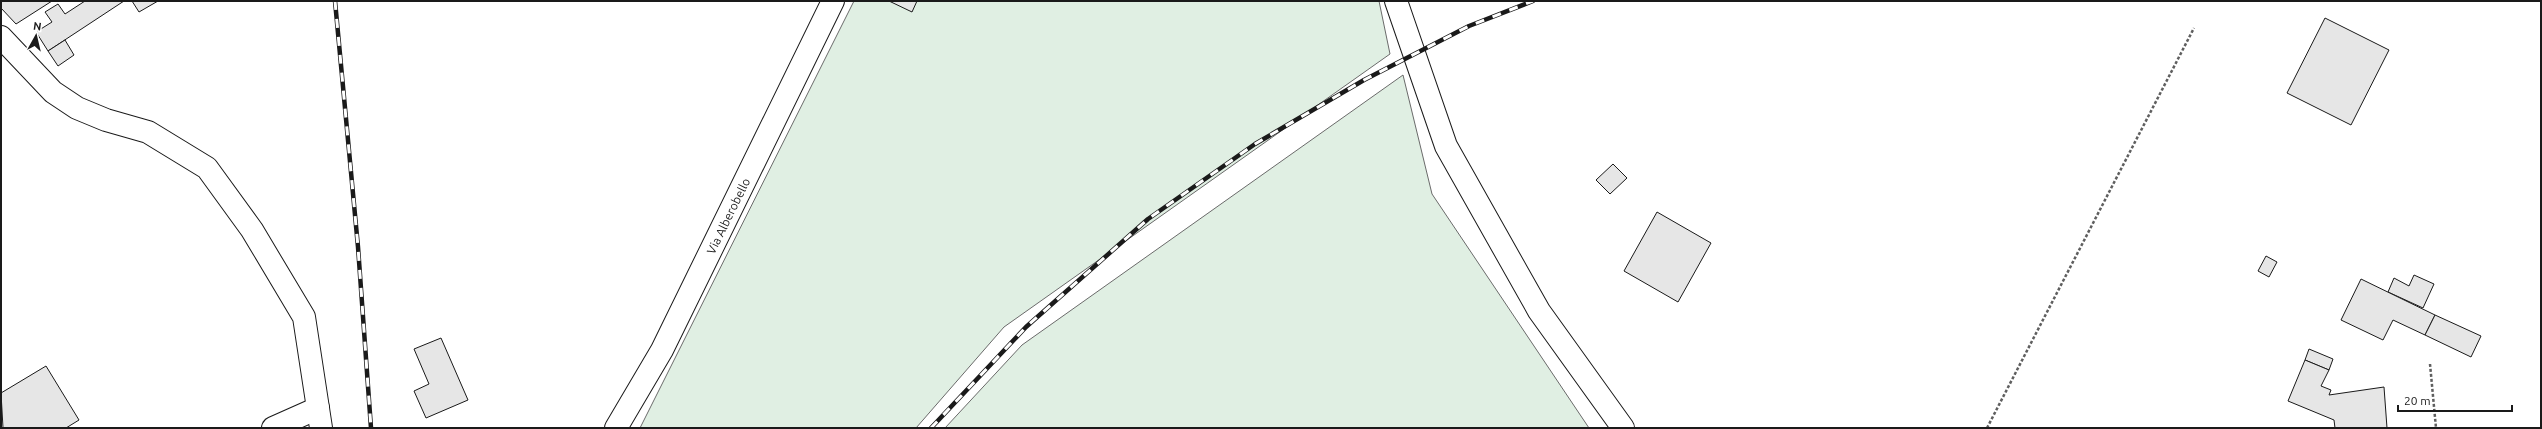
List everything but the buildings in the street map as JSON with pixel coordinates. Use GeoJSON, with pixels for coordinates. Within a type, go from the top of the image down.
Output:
{"type":"FeatureCollection","features":[{"type":"Feature","properties":{"kind":"street","name":"Via Alberobello"},"geometry":{"type":"LineString","coordinates":[[616,428],[662,350],[832,1]]}},
{"type":"Feature","properties":{"kind":"street"},"geometry":{"type":"LineString","coordinates":[[1396,1],[1446,146],[1539,311],[1623,428]]}},
{"type":"Feature","properties":{"kind":"street"},"geometry":{"type":"LineString","coordinates":[[1,37],[53,92],[77,108],[106,120],[148,132],[207,168],[252,230],[304,317],[320,418],[273,428]]}},
{"type":"Feature","properties":{"kind":"path"},"geometry":{"type":"LineString","coordinates":[[1987,428],[2194,28]]}},
{"type":"Feature","properties":{"kind":"path"},"geometry":{"type":"LineString","coordinates":[[2430,364],[2436,428]]}},
{"type":"Feature","properties":{"kind":"green space"},"geometry":{"type":"Polygon","coordinates":[[[854,1],[1379,1],[1390,54],[1004,327],[916,428],[640,428],[854,1]]]}},
{"type":"Feature","properties":{"kind":"green space"},"geometry":{"type":"Polygon","coordinates":[[[1403,75],[1432,194],[1589,428],[945,428],[1022,345],[1403,75]]]}},
{"type":"Feature","properties":{"kind":"railway"},"geometry":{"type":"LineString","coordinates":[[335,1],[358,247],[371,428]]}},
{"type":"Feature","properties":{"kind":"railway"},"geometry":{"type":"LineString","coordinates":[[931,428],[1026,327],[1148,219],[1255,144],[1364,80],[1469,26],[1533,1]]}}]}
